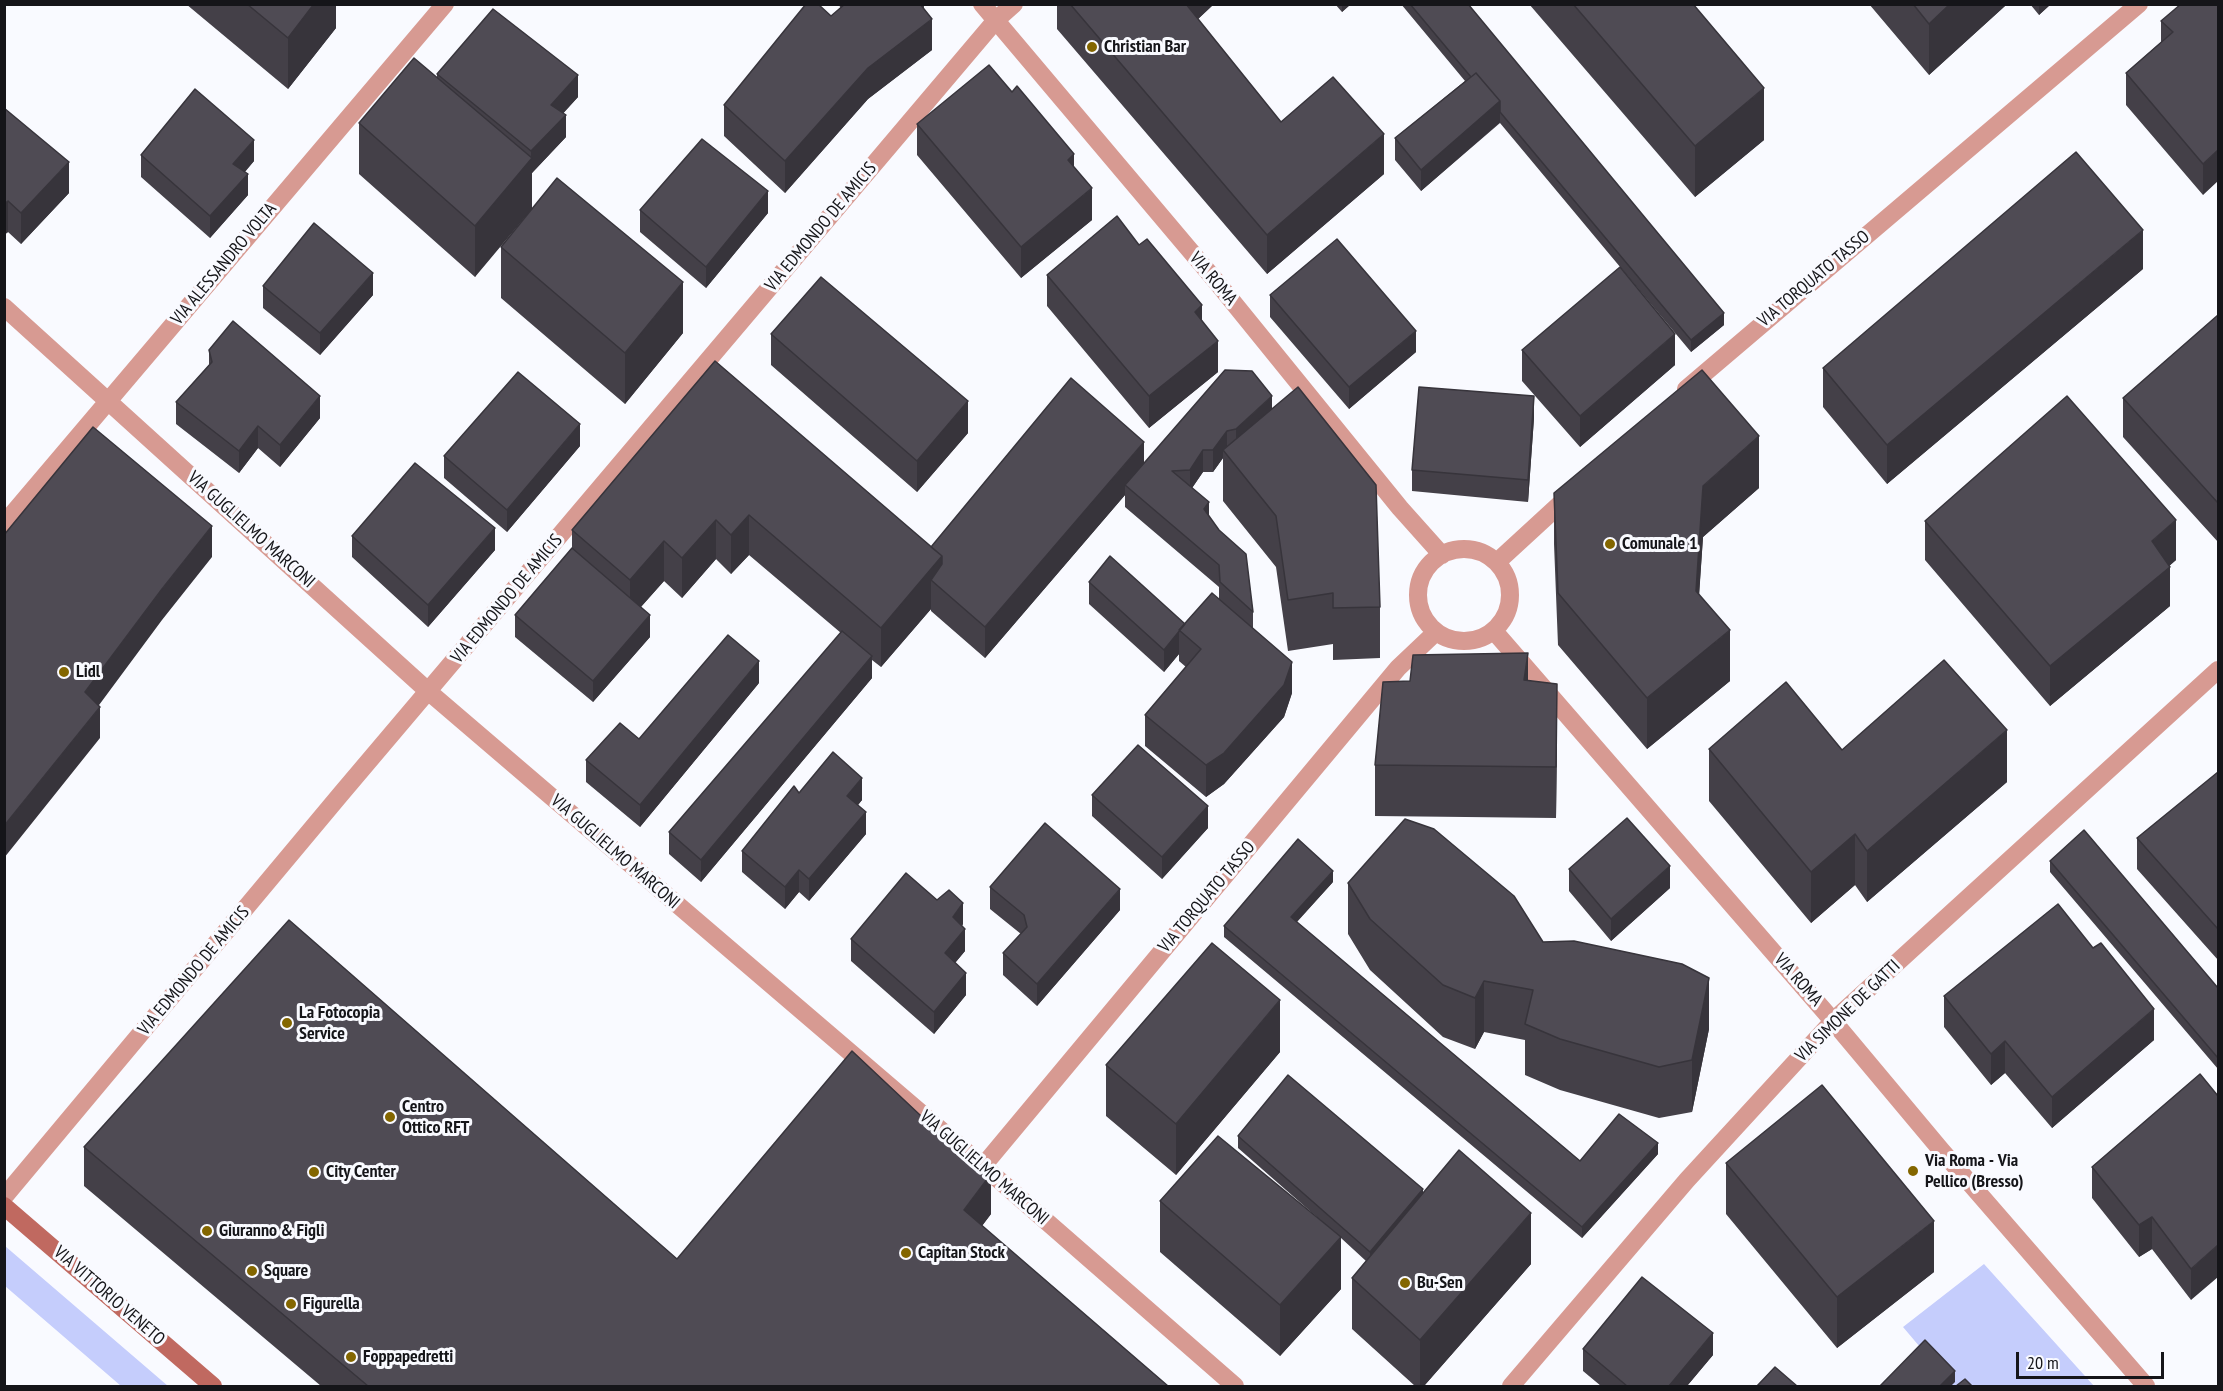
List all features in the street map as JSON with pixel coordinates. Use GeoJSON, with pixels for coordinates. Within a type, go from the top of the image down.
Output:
{"type":"FeatureCollection","features":[{"type":"Feature","properties":{"kind":"main road","name":"VIA VITTORIO VENETO"},"geometry":{"type":"LineString","coordinates":[[4,1206],[213,1386]]}},
{"type":"Feature","properties":{"kind":"street","name":"VIA ALESSANDRO VOLTA"},"geometry":{"type":"LineString","coordinates":[[4,524],[445,4]]}},
{"type":"Feature","properties":{"kind":"street","name":"VIA ROMA"},"geometry":{"type":"LineString","coordinates":[[982,4],[1215,280],[1400,508],[1442,555]]}},
{"type":"Feature","properties":{"kind":"street","name":"VIA EDMONDO DE AMICIS"},"geometry":{"type":"LineString","coordinates":[[4,1197],[996,20],[1014,4]]}},
{"type":"Feature","properties":{"kind":"street","name":"VIA TORQUATO TASSO"},"geometry":{"type":"LineString","coordinates":[[1671,403],[2139,4]]}},
{"type":"Feature","properties":{"kind":"street","name":"VIA GUGLIELMO MARCONI"},"geometry":{"type":"LineString","coordinates":[[4,307],[429,692],[983,1166],[1235,1386]]}},
{"type":"Feature","properties":{"kind":"street"},"geometry":{"type":"LineString","coordinates":[[1497,562],[1584,483]]}},
{"type":"Feature","properties":{"kind":"street"},"geometry":{"type":"LineString","coordinates":[[1461,549],[1480,552],[1497,562],[1507,578],[1510,597],[1506,615],[1494,631],[1477,640],[1458,642],[1436,632],[1425,622],[1419,604],[1419,585],[1427,567],[1442,555],[1461,549]]}},
{"type":"Feature","properties":{"kind":"street","name":"VIA ROMA"},"geometry":{"type":"LineString","coordinates":[[1494,631],[1833,1021],[2145,1386]]}},
{"type":"Feature","properties":{"kind":"street","name":"VIA TORQUATO TASSO"},"geometry":{"type":"LineString","coordinates":[[983,1166],[1390,677],[1436,632]]}},
{"type":"Feature","properties":{"kind":"street","name":"VIA SIMONE DE GATTI"},"geometry":{"type":"LineString","coordinates":[[1511,1386],[1687,1180],[1833,1021],[2218,670]]}},
{"type":"Feature","properties":{"kind":"shaded area"},"geometry":{"type":"Polygon","coordinates":[[[4,1246],[168,1386],[121,1386],[5,1286],[4,1246]]]}},
{"type":"Feature","properties":{"kind":"shaded area"},"geometry":{"type":"Polygon","coordinates":[[[1984,1264],[2094,1386],[1953,1386],[1903,1327],[1984,1264]]]}},
{"type":"Feature","properties":{"kind":"building"},"geometry":{"type":"Polygon","coordinates":[[[247,4],[314,4],[288,38],[247,4]]]}},
{"type":"Feature","properties":{"kind":"building"},"geometry":{"type":"Polygon","coordinates":[[[806,4],[818,4],[831,16],[845,4],[920,4],[932,19],[868,68],[785,161],[724,105],[806,4]]]}},
{"type":"Feature","properties":{"kind":"building"},"geometry":{"type":"Polygon","coordinates":[[[1070,4],[1186,4],[1281,122],[1333,77],[1384,134],[1267,235],[1070,4]]]}},
{"type":"Feature","properties":{"kind":"building"},"geometry":{"type":"Polygon","coordinates":[[[1410,4],[1468,4],[1724,313],[1691,340],[1500,112],[1500,101],[1476,73],[1471,77],[1410,4]]]}},
{"type":"Feature","properties":{"kind":"building"},"geometry":{"type":"Polygon","coordinates":[[[1573,4],[1693,4],[1764,88],[1695,146],[1573,4]]]}},
{"type":"Feature","properties":{"kind":"building"},"geometry":{"type":"Polygon","coordinates":[[[1913,4],[1950,4],[1929,24],[1913,4]]]}},
{"type":"Feature","properties":{"kind":"building"},"geometry":{"type":"Polygon","coordinates":[[[2181,4],[2218,4],[2218,150],[2203,164],[2126,73],[2173,32],[2161,21],[2181,4]]]}},
{"type":"Feature","properties":{"kind":"building"},"geometry":{"type":"Polygon","coordinates":[[[493,9],[578,75],[551,105],[566,115],[531,151],[437,74],[493,9]]]}},
{"type":"Feature","properties":{"kind":"building"},"geometry":{"type":"Polygon","coordinates":[[[414,58],[532,158],[475,226],[359,123],[414,58]]]}},
{"type":"Feature","properties":{"kind":"building"},"geometry":{"type":"Polygon","coordinates":[[[989,65],[1012,92],[1017,86],[1074,154],[1068,160],[1092,188],[1021,247],[917,124],[989,65]]]}},
{"type":"Feature","properties":{"kind":"building"},"geometry":{"type":"Polygon","coordinates":[[[1476,73],[1500,101],[1421,170],[1395,138],[1476,73]]]}},
{"type":"Feature","properties":{"kind":"building"},"geometry":{"type":"Polygon","coordinates":[[[195,89],[254,140],[233,164],[248,174],[210,216],[141,155],[195,89]]]}},
{"type":"Feature","properties":{"kind":"building"},"geometry":{"type":"Polygon","coordinates":[[[4,108],[69,162],[21,213],[8,201],[4,204],[4,108]]]}},
{"type":"Feature","properties":{"kind":"building"},"geometry":{"type":"Polygon","coordinates":[[[702,139],[768,191],[706,267],[640,210],[702,139]]]}},
{"type":"Feature","properties":{"kind":"building"},"geometry":{"type":"Polygon","coordinates":[[[2076,152],[2143,230],[1887,445],[1823,368],[2076,152]]]}},
{"type":"Feature","properties":{"kind":"building"},"geometry":{"type":"Polygon","coordinates":[[[557,178],[683,282],[625,353],[501,247],[557,178]]]}},
{"type":"Feature","properties":{"kind":"building"},"geometry":{"type":"Polygon","coordinates":[[[1117,216],[1139,245],[1147,239],[1202,305],[1195,312],[1218,341],[1149,396],[1047,275],[1117,216]]]}},
{"type":"Feature","properties":{"kind":"building"},"geometry":{"type":"Polygon","coordinates":[[[314,223],[373,273],[320,333],[263,286],[314,223]]]}},
{"type":"Feature","properties":{"kind":"building"},"geometry":{"type":"Polygon","coordinates":[[[1337,239],[1416,331],[1349,387],[1270,295],[1337,239]]]}},
{"type":"Feature","properties":{"kind":"building"},"geometry":{"type":"Polygon","coordinates":[[[1620,267],[1675,334],[1580,416],[1522,350],[1620,267]]]}},
{"type":"Feature","properties":{"kind":"building"},"geometry":{"type":"Polygon","coordinates":[[[821,277],[968,401],[917,461],[771,334],[821,277]]]}},
{"type":"Feature","properties":{"kind":"building"},"geometry":{"type":"Polygon","coordinates":[[[2218,315],[2218,503],[2123,398],[2218,315]]]}},
{"type":"Feature","properties":{"kind":"building"},"geometry":{"type":"Polygon","coordinates":[[[233,321],[320,396],[280,445],[258,426],[239,451],[176,402],[212,362],[209,350],[233,321]]]}},
{"type":"Feature","properties":{"kind":"building"},"geometry":{"type":"Polygon","coordinates":[[[715,361],[942,556],[881,628],[749,515],[731,535],[716,520],[682,558],[664,541],[630,580],[572,530],[715,361]]]}},
{"type":"Feature","properties":{"kind":"building"},"geometry":{"type":"Polygon","coordinates":[[[1225,370],[1252,371],[1272,396],[1236,429],[1227,431],[1213,450],[1203,450],[1190,470],[1172,471],[1209,502],[1204,509],[1219,530],[1246,554],[1253,612],[1220,582],[1219,565],[1125,485],[1225,370]]]}},
{"type":"Feature","properties":{"kind":"building"},"geometry":{"type":"Polygon","coordinates":[[[1702,370],[1759,436],[1703,486],[1696,591],[1730,630],[1647,698],[1558,593],[1554,493],[1702,370]]]}},
{"type":"Feature","properties":{"kind":"building"},"geometry":{"type":"Polygon","coordinates":[[[518,372],[580,424],[507,510],[444,456],[518,372]]]}},
{"type":"Feature","properties":{"kind":"building"},"geometry":{"type":"Polygon","coordinates":[[[1071,378],[1144,442],[985,627],[931,580],[942,564],[942,556],[931,547],[1071,378]]]}},
{"type":"Feature","properties":{"kind":"building"},"geometry":{"type":"Polygon","coordinates":[[[1298,387],[1376,485],[1380,607],[1333,608],[1333,593],[1288,600],[1276,516],[1223,450],[1298,387]]]}},
{"type":"Feature","properties":{"kind":"building"},"geometry":{"type":"Polygon","coordinates":[[[1419,387],[1534,396],[1528,480],[1412,470],[1419,387]]]}},
{"type":"Feature","properties":{"kind":"building"},"geometry":{"type":"Polygon","coordinates":[[[2067,396],[2176,520],[2152,541],[2170,567],[2050,666],[1925,521],[2067,396]]]}},
{"type":"Feature","properties":{"kind":"building","name":"Lidl"},"geometry":{"type":"Polygon","coordinates":[[[93,427],[212,526],[85,692],[100,707],[4,826],[4,535],[93,427]]]}},
{"type":"Feature","properties":{"kind":"building"},"geometry":{"type":"Polygon","coordinates":[[[415,463],[495,528],[428,605],[352,536],[415,463]]]}},
{"type":"Feature","properties":{"kind":"building"},"geometry":{"type":"Polygon","coordinates":[[[572,548],[650,615],[593,681],[515,615],[572,548]]]}},
{"type":"Feature","properties":{"kind":"building"},"geometry":{"type":"Polygon","coordinates":[[[1110,556],[1185,624],[1164,650],[1089,582],[1110,556]]]}},
{"type":"Feature","properties":{"kind":"building"},"geometry":{"type":"Polygon","coordinates":[[[1212,593],[1292,662],[1284,685],[1224,753],[1206,765],[1145,715],[1201,649],[1179,630],[1212,593]]]}},
{"type":"Feature","properties":{"kind":"building"},"geometry":{"type":"Polygon","coordinates":[[[842,631],[872,656],[701,860],[669,832],[842,631]]]}},
{"type":"Feature","properties":{"kind":"building"},"geometry":{"type":"Polygon","coordinates":[[[728,635],[759,661],[640,805],[586,760],[620,723],[639,739],[728,635]]]}},
{"type":"Feature","properties":{"kind":"building"},"geometry":{"type":"Polygon","coordinates":[[[1528,653],[1524,680],[1557,684],[1556,767],[1375,765],[1383,682],[1410,681],[1413,655],[1528,653]]]}},
{"type":"Feature","properties":{"kind":"building"},"geometry":{"type":"Polygon","coordinates":[[[1944,660],[2007,730],[1867,851],[1855,834],[1811,872],[1709,749],[1786,682],[1842,750],[1944,660]]]}},
{"type":"Feature","properties":{"kind":"building"},"geometry":{"type":"Polygon","coordinates":[[[1138,745],[1208,806],[1162,857],[1092,795],[1138,745]]]}},
{"type":"Feature","properties":{"kind":"building"},"geometry":{"type":"Polygon","coordinates":[[[833,752],[862,778],[847,796],[866,812],[809,879],[799,870],[785,887],[742,851],[794,786],[799,793],[833,752]]]}},
{"type":"Feature","properties":{"kind":"building"},"geometry":{"type":"Polygon","coordinates":[[[2218,772],[2218,929],[2137,838],[2218,772]]]}},
{"type":"Feature","properties":{"kind":"building"},"geometry":{"type":"Polygon","coordinates":[[[1627,818],[1670,866],[1611,919],[1569,869],[1627,818]]]}},
{"type":"Feature","properties":{"kind":"building"},"geometry":{"type":"Polygon","coordinates":[[[1405,819],[1434,829],[1514,896],[1543,942],[1574,941],[1682,964],[1709,978],[1692,1060],[1659,1067],[1560,1039],[1525,1024],[1533,990],[1484,981],[1475,998],[1443,985],[1370,919],[1348,883],[1405,819]]]}},
{"type":"Feature","properties":{"kind":"building"},"geometry":{"type":"Polygon","coordinates":[[[1045,823],[1120,889],[1037,984],[1003,953],[1027,927],[1024,915],[990,887],[1045,823]]]}},
{"type":"Feature","properties":{"kind":"building"},"geometry":{"type":"Polygon","coordinates":[[[2084,830],[2218,988],[2218,1058],[2050,861],[2084,830]]]}},
{"type":"Feature","properties":{"kind":"building"},"geometry":{"type":"Polygon","coordinates":[[[1298,839],[1333,871],[1291,917],[1580,1161],[1619,1114],[1658,1143],[1582,1227],[1224,926],[1298,839]]]}},
{"type":"Feature","properties":{"kind":"building"},"geometry":{"type":"Polygon","coordinates":[[[906,873],[937,900],[949,890],[963,903],[953,917],[965,929],[945,953],[966,973],[934,1012],[851,939],[906,873]]]}},
{"type":"Feature","properties":{"kind":"building"},"geometry":{"type":"Polygon","coordinates":[[[2058,904],[2093,948],[2101,943],[2154,1009],[2052,1097],[2005,1041],[1991,1054],[1944,996],[2058,904]]]}},
{"type":"Feature","properties":{"kind":"building","name":"City Center"},"geometry":{"type":"Polygon","coordinates":[[[289,920],[677,1259],[852,1051],[937,1131],[991,1174],[964,1210],[1168,1386],[368,1386],[84,1147],[289,920]]]}},
{"type":"Feature","properties":{"kind":"building"},"geometry":{"type":"Polygon","coordinates":[[[1212,943],[1280,1000],[1176,1124],[1106,1065],[1212,943]]]}},
{"type":"Feature","properties":{"kind":"building"},"geometry":{"type":"Polygon","coordinates":[[[2200,1074],[2218,1096],[2218,1245],[2191,1269],[2152,1217],[2139,1225],[2092,1167],[2200,1074]]]}},
{"type":"Feature","properties":{"kind":"building"},"geometry":{"type":"Polygon","coordinates":[[[1288,1075],[1423,1189],[1370,1252],[1238,1136],[1288,1075]]]}},
{"type":"Feature","properties":{"kind":"building"},"geometry":{"type":"Polygon","coordinates":[[[1822,1085],[1934,1221],[1837,1297],[1726,1163],[1822,1085]]]}},
{"type":"Feature","properties":{"kind":"building"},"geometry":{"type":"Polygon","coordinates":[[[1218,1136],[1341,1237],[1280,1305],[1160,1201],[1218,1136]]]}},
{"type":"Feature","properties":{"kind":"building"},"geometry":{"type":"Polygon","coordinates":[[[1459,1150],[1531,1213],[1420,1340],[1352,1278],[1459,1150]]]}},
{"type":"Feature","properties":{"kind":"building"},"geometry":{"type":"Polygon","coordinates":[[[1642,1277],[1713,1333],[1669,1386],[1627,1386],[1583,1349],[1642,1277]]]}},
{"type":"Feature","properties":{"kind":"building"},"geometry":{"type":"Polygon","coordinates":[[[1925,1340],[1955,1371],[1940,1386],[1880,1386],[1925,1340]]]}},
{"type":"Feature","properties":{"kind":"building"},"geometry":{"type":"Polygon","coordinates":[[[1775,1367],[1797,1386],[1757,1386],[1775,1367]]]}},
{"type":"Feature","properties":{"kind":"building"},"geometry":{"type":"Polygon","coordinates":[[[1965,1379],[1972,1386],[1956,1386],[1965,1379]]]}},
{"type":"Feature","properties":{"kind":"place","name":"Christian Bar"},"geometry":{"type":"Point","coordinates":[1092,47]}},
{"type":"Feature","properties":{"kind":"place","name":"Comunale 1"},"geometry":{"type":"Point","coordinates":[1610,544]}},
{"type":"Feature","properties":{"kind":"place","name":"Lidl"},"geometry":{"type":"Point","coordinates":[64,672]}},
{"type":"Feature","properties":{"kind":"place","name":"La Fotocopia Service"},"geometry":{"type":"Point","coordinates":[287,1023]}},
{"type":"Feature","properties":{"kind":"place","name":"Centro Ottico RFT"},"geometry":{"type":"Point","coordinates":[390,1117]}},
{"type":"Feature","properties":{"kind":"place","name":"Via Roma - Via Pellico (Bresso)"},"geometry":{"type":"Point","coordinates":[1913,1171]}},
{"type":"Feature","properties":{"kind":"place","name":"City Center"},"geometry":{"type":"Point","coordinates":[314,1172]}},
{"type":"Feature","properties":{"kind":"place","name":"Giuranno & Figli"},"geometry":{"type":"Point","coordinates":[207,1231]}},
{"type":"Feature","properties":{"kind":"place","name":"Capitan Stock"},"geometry":{"type":"Point","coordinates":[906,1253]}},
{"type":"Feature","properties":{"kind":"place","name":"Square"},"geometry":{"type":"Point","coordinates":[252,1271]}},
{"type":"Feature","properties":{"kind":"place","name":"Bu-Sen"},"geometry":{"type":"Point","coordinates":[1405,1283]}},
{"type":"Feature","properties":{"kind":"place","name":"Figurella"},"geometry":{"type":"Point","coordinates":[291,1304]}},
{"type":"Feature","properties":{"kind":"place","name":"Foppapedretti"},"geometry":{"type":"Point","coordinates":[351,1357]}}]}
